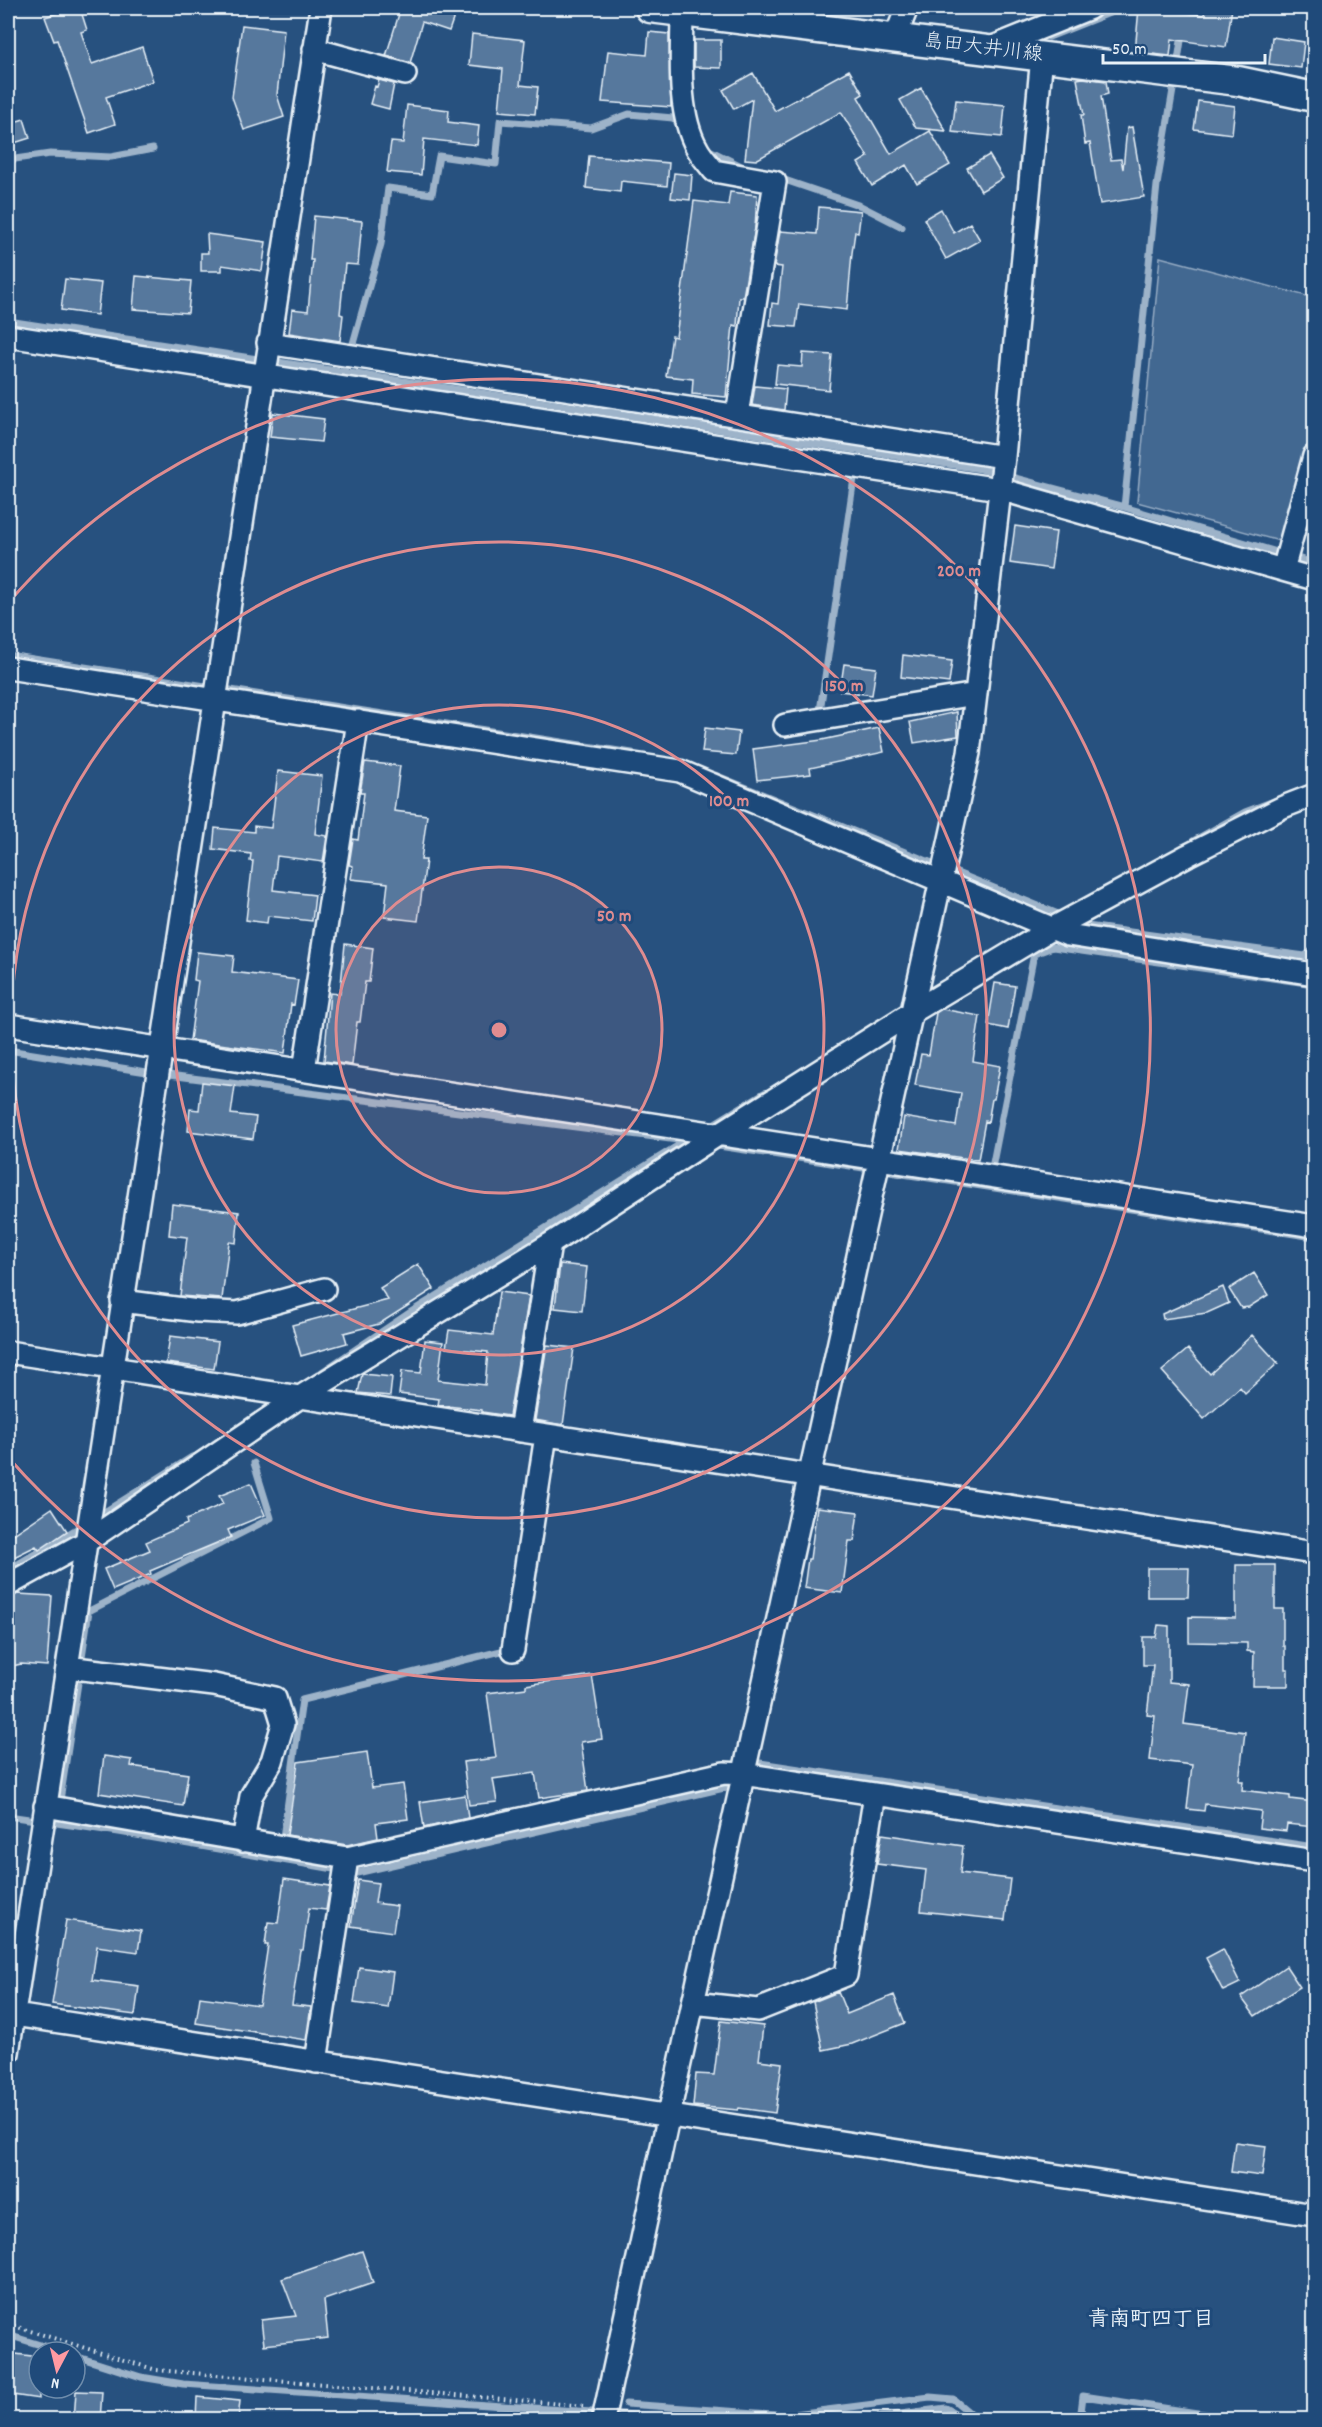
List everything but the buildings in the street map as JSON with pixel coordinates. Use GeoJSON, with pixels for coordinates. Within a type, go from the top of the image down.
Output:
{"type":"FeatureCollection","features":[{"type":"Feature","properties":{"kind":"main road","name":"島田大井川線"},"geometry":{"type":"LineString","coordinates":[[650,8],[784,16],[895,38],[1238,81],[1314,97]]}},
{"type":"Feature","properties":{"kind":"street"},"geometry":{"type":"LineString","coordinates":[[8,2053],[10,2014],[86,1542],[321,8]]}},
{"type":"Feature","properties":{"kind":"street"},"geometry":{"type":"LineString","coordinates":[[895,38],[907,8]]}},
{"type":"Feature","properties":{"kind":"street"},"geometry":{"type":"LineString","coordinates":[[987,49],[1090,8]]}},
{"type":"Feature","properties":{"kind":"street"},"geometry":{"type":"LineString","coordinates":[[695,11],[682,72],[686,117],[697,148],[714,171],[775,182],[738,415]]}},
{"type":"Feature","properties":{"kind":"street"},"geometry":{"type":"LineString","coordinates":[[314,49],[405,74]]}},
{"type":"Feature","properties":{"kind":"street"},"geometry":{"type":"LineString","coordinates":[[604,2414],[969,753],[1004,456],[1042,56]]}},
{"type":"Feature","properties":{"kind":"street"},"geometry":{"type":"LineString","coordinates":[[8,336],[999,489],[1314,579]]}},
{"type":"Feature","properties":{"kind":"street"},"geometry":{"type":"LineString","coordinates":[[268,343],[1004,456]]}},
{"type":"Feature","properties":{"kind":"street"},"geometry":{"type":"LineString","coordinates":[[1283,570],[1314,456]]}},
{"type":"Feature","properties":{"kind":"street"},"geometry":{"type":"LineString","coordinates":[[8,668],[680,771],[1068,935],[1314,974]]}},
{"type":"Feature","properties":{"kind":"street"},"geometry":{"type":"LineString","coordinates":[[785,725],[976,694]]}},
{"type":"Feature","properties":{"kind":"street"},"geometry":{"type":"LineString","coordinates":[[304,1070],[358,721]]}},
{"type":"Feature","properties":{"kind":"street"},"geometry":{"type":"LineString","coordinates":[[8,1585],[86,1542],[300,1397],[550,1244],[719,1134],[1051,928],[1283,807],[1314,795]]}},
{"type":"Feature","properties":{"kind":"street"},"geometry":{"type":"LineString","coordinates":[[8,1025],[1314,1226]]}},
{"type":"Feature","properties":{"kind":"street"},"geometry":{"type":"LineString","coordinates":[[520,1431],[550,1244]]}},
{"type":"Feature","properties":{"kind":"street"},"geometry":{"type":"LineString","coordinates":[[122,1301],[198,1311],[237,1313],[324,1289]]}},
{"type":"Feature","properties":{"kind":"street"},"geometry":{"type":"LineString","coordinates":[[8,1352],[1314,1553]]}},
{"type":"Feature","properties":{"kind":"street"},"geometry":{"type":"LineString","coordinates":[[513,1650],[546,1434]]}},
{"type":"Feature","properties":{"kind":"street"},"geometry":{"type":"LineString","coordinates":[[66,1667],[214,1685],[275,1698],[283,1724],[272,1761],[251,1796],[243,1840]]}},
{"type":"Feature","properties":{"kind":"street"},"geometry":{"type":"LineString","coordinates":[[45,1806],[347,1858],[724,1773],[743,1774],[1314,1861]]}},
{"type":"Feature","properties":{"kind":"street"},"geometry":{"type":"LineString","coordinates":[[693,2003],[759,2010],[846,1975],[875,1794]]}},
{"type":"Feature","properties":{"kind":"street"},"geometry":{"type":"LineString","coordinates":[[316,2062],[347,1858]]}},
{"type":"Feature","properties":{"kind":"street"},"geometry":{"type":"LineString","coordinates":[[10,2014],[1314,2215]]}},
{"type":"Feature","properties":{"kind":"path"},"geometry":{"type":"LineString","coordinates":[[8,2324],[156,2370],[604,2414]]}},
{"type":"Feature","properties":{"kind":"shaded area"},"geometry":{"type":"Polygon","coordinates":[[[1160,257],[1314,298],[1314,428],[1283,542],[1137,502],[1160,257]]]}},
{"type":"Feature","properties":{"kind":"waterway"},"geometry":{"type":"LineString","coordinates":[[1049,37],[1122,8]]}},
{"type":"Feature","properties":{"kind":"waterway"},"geometry":{"type":"LineString","coordinates":[[1177,67],[1182,34]]}},
{"type":"Feature","properties":{"kind":"waterway"},"geometry":{"type":"LineString","coordinates":[[8,321],[981,469],[1124,507],[1157,185],[1175,78]]}},
{"type":"Feature","properties":{"kind":"waterway"},"geometry":{"type":"LineString","coordinates":[[345,372],[381,244],[388,188],[432,194],[439,156],[496,164],[500,121],[591,128],[629,114],[673,118],[681,126]]}},
{"type":"Feature","properties":{"kind":"waterway"},"geometry":{"type":"LineString","coordinates":[[8,160],[50,154],[111,157],[153,149]]}},
{"type":"Feature","properties":{"kind":"waterway"},"geometry":{"type":"LineString","coordinates":[[707,149],[743,167]]}},
{"type":"Feature","properties":{"kind":"waterway"},"geometry":{"type":"LineString","coordinates":[[776,177],[861,206],[902,227]]}},
{"type":"Feature","properties":{"kind":"waterway"},"geometry":{"type":"LineString","coordinates":[[820,711],[854,478]]}},
{"type":"Feature","properties":{"kind":"waterway"},"geometry":{"type":"LineString","coordinates":[[1124,507],[1314,563]]}},
{"type":"Feature","properties":{"kind":"waterway"},"geometry":{"type":"LineString","coordinates":[[8,655],[632,753]]}},
{"type":"Feature","properties":{"kind":"waterway"},"geometry":{"type":"LineString","coordinates":[[715,775],[1063,916]]}},
{"type":"Feature","properties":{"kind":"waterway"},"geometry":{"type":"LineString","coordinates":[[1193,841],[1245,812],[1274,801]]}},
{"type":"Feature","properties":{"kind":"waterway"},"geometry":{"type":"LineString","coordinates":[[1076,921],[1087,926],[1305,956],[1314,949]]}},
{"type":"Feature","properties":{"kind":"waterway"},"geometry":{"type":"LineString","coordinates":[[991,1173],[1034,954],[1053,947],[1314,984]]}},
{"type":"Feature","properties":{"kind":"waterway"},"geometry":{"type":"LineString","coordinates":[[8,1050],[153,1073],[686,1141]]}},
{"type":"Feature","properties":{"kind":"waterway"},"geometry":{"type":"LineString","coordinates":[[707,1128],[764,1093]]}},
{"type":"Feature","properties":{"kind":"waterway"},"geometry":{"type":"LineString","coordinates":[[322,1372],[411,1312],[695,1135]]}},
{"type":"Feature","properties":{"kind":"waterway"},"geometry":{"type":"LineString","coordinates":[[712,1145],[1314,1237]]}},
{"type":"Feature","properties":{"kind":"waterway"},"geometry":{"type":"LineString","coordinates":[[95,1518],[192,1457]]}},
{"type":"Feature","properties":{"kind":"waterway"},"geometry":{"type":"LineString","coordinates":[[59,1807],[89,1611],[271,1518],[254,1463]]}},
{"type":"Feature","properties":{"kind":"waterway"},"geometry":{"type":"LineString","coordinates":[[8,1570],[85,1524]]}},
{"type":"Feature","properties":{"kind":"waterway"},"geometry":{"type":"LineString","coordinates":[[282,1845],[302,1700],[501,1651]]}},
{"type":"Feature","properties":{"kind":"waterway"},"geometry":{"type":"LineString","coordinates":[[750,1770],[760,1763],[1314,1847]]}},
{"type":"Feature","properties":{"kind":"waterway"},"geometry":{"type":"LineString","coordinates":[[8,1816],[119,1832],[357,1873],[724,1788],[735,1780]]}},
{"type":"Feature","properties":{"kind":"waterway"},"geometry":{"type":"LineString","coordinates":[[8,2335],[27,2341]]}},
{"type":"Feature","properties":{"kind":"waterway"},"geometry":{"type":"LineString","coordinates":[[87,2360],[141,2377],[183,2384],[708,2420]]}},
{"type":"Feature","properties":{"kind":"waterway"},"geometry":{"type":"LineString","coordinates":[[1080,2420],[1083,2396],[1224,2417]]}},
{"type":"Feature","properties":{"kind":"waterway"},"geometry":{"type":"LineString","coordinates":[[626,2404],[787,2415],[930,2397],[953,2399],[978,2420]]}},
{"type":"Feature","properties":{"kind":"waterway"},"geometry":{"type":"LineString","coordinates":[[856,2420],[946,2408],[967,2420]]}},
{"type":"Feature","properties":{"kind":"district","name":"青南町四丁目"},"geometry":{"type":"Point","coordinates":[1151,2321]}}]}
